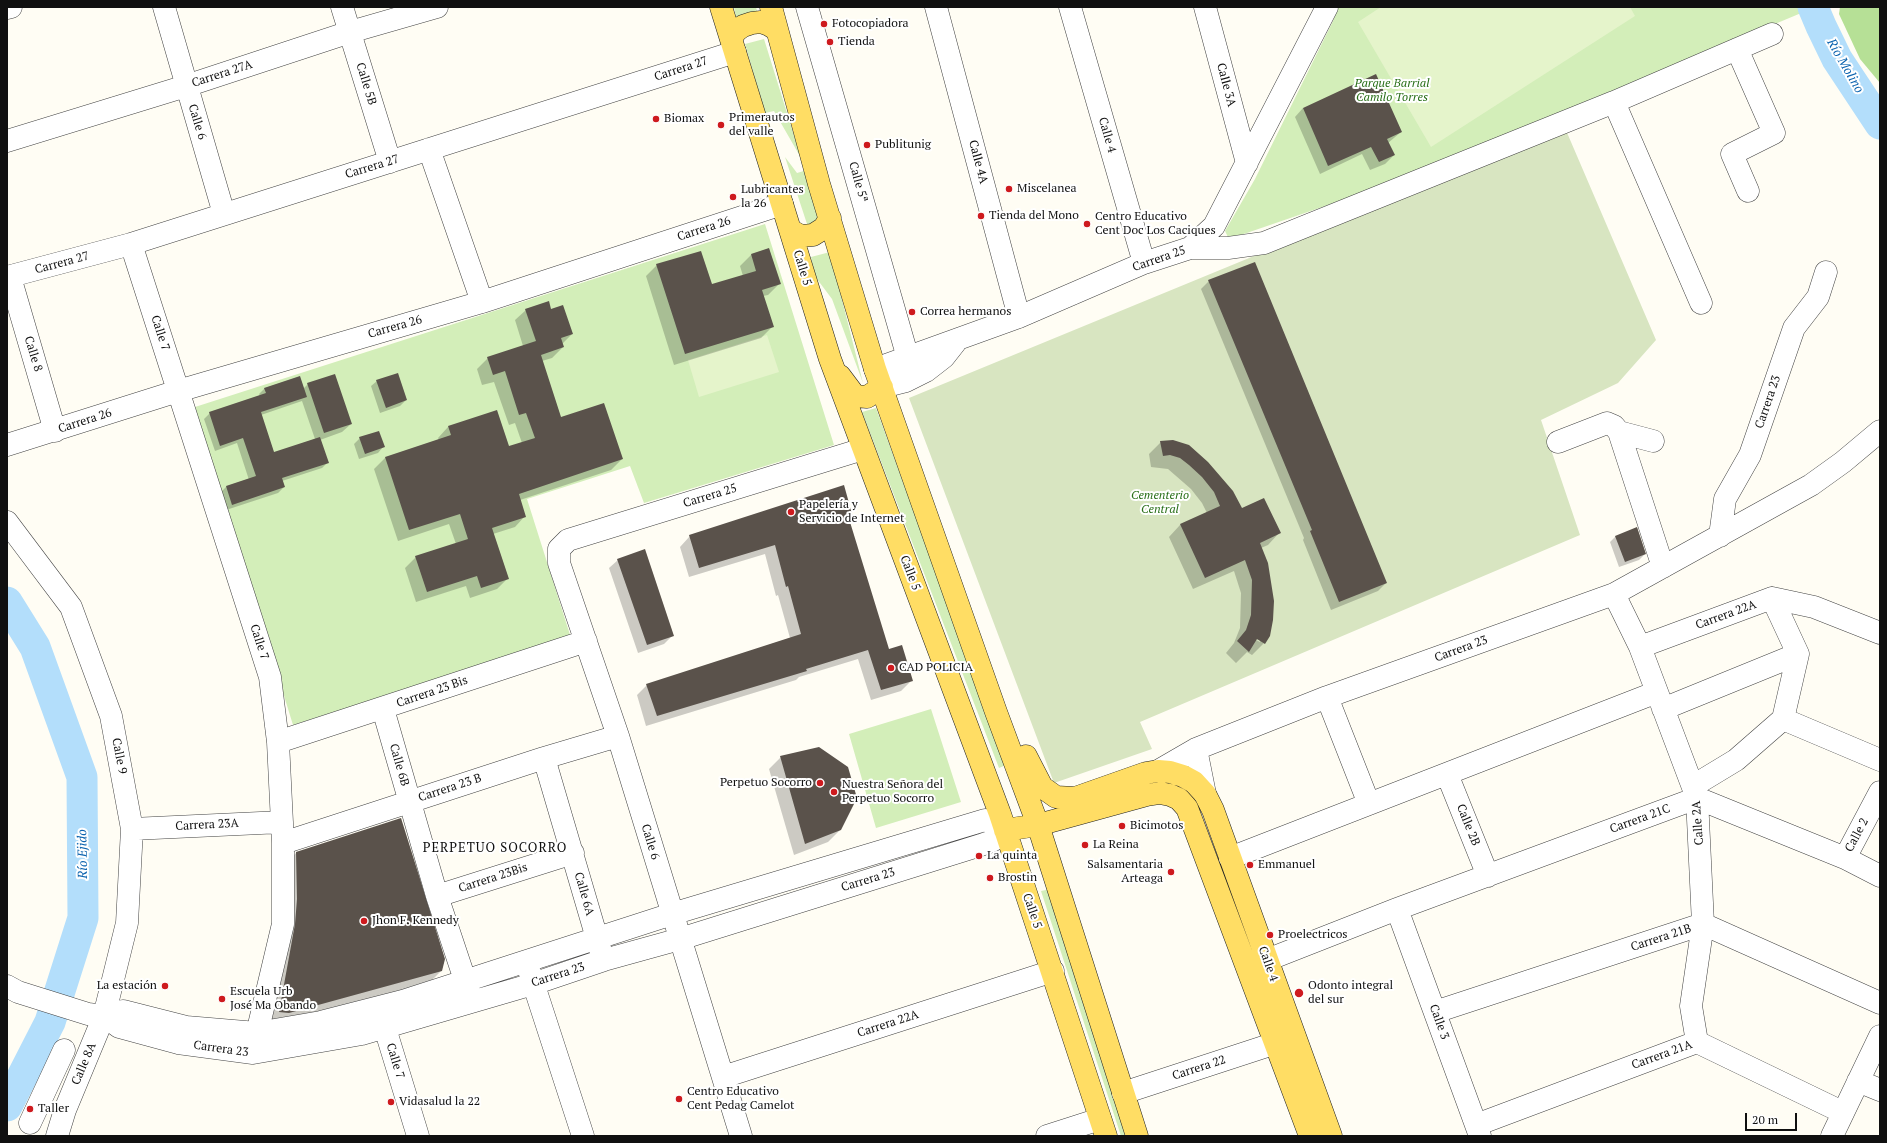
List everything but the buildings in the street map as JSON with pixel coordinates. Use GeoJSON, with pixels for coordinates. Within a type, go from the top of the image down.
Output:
{"type":"FeatureCollection","features":[{"type":"Feature","properties":{"kind":"main road","name":"Calle 5"},"geometry":{"type":"LineString","coordinates":[[722,7],[830,359],[1005,830],[1053,971],[1103,1127]]}},
{"type":"Feature","properties":{"kind":"main road"},"geometry":{"type":"LineString","coordinates":[[771,7],[830,218],[878,378],[996,712],[1038,826],[1137,1136]]}},
{"type":"Feature","properties":{"kind":"main road"},"geometry":{"type":"LineString","coordinates":[[733,46],[740,28],[752,23],[765,24],[777,30]]}},
{"type":"Feature","properties":{"kind":"main road"},"geometry":{"type":"LineString","coordinates":[[790,230],[801,236],[813,235],[824,228],[830,218]]}},
{"type":"Feature","properties":{"kind":"main road"},"geometry":{"type":"LineString","coordinates":[[830,359],[855,396],[867,397],[878,378]]}},
{"type":"Feature","properties":{"kind":"main road","name":"Carrera 23"},"geometry":{"type":"LineString","coordinates":[[996,712],[1019,742],[1042,787],[1056,797],[1075,798],[1146,773],[1158,771],[1170,772],[1183,776],[1194,782],[1205,794]]}},
{"type":"Feature","properties":{"kind":"main road","name":"Calle 4"},"geometry":{"type":"LineString","coordinates":[[1038,826],[1147,795],[1160,793],[1179,799],[1188,808],[1295,1094],[1323,1133]]}},
{"type":"Feature","properties":{"kind":"main road","name":"Calle 4"},"geometry":{"type":"LineString","coordinates":[[1205,794],[1213,810],[1267,960],[1323,1133]]}},
{"type":"Feature","properties":{"kind":"main road"},"geometry":{"type":"LineString","coordinates":[[1005,830],[1038,826]]}},
{"type":"Feature","properties":{"kind":"street"},"geometry":{"type":"LineString","coordinates":[[7,8],[11,7]]}},
{"type":"Feature","properties":{"kind":"street","name":"Calle 6"},"geometry":{"type":"LineString","coordinates":[[164,7],[224,214]]}},
{"type":"Feature","properties":{"kind":"street","name":"Calle 5B"},"geometry":{"type":"LineString","coordinates":[[342,7],[390,162]]}},
{"type":"Feature","properties":{"kind":"street","name":"Carrera 27A"},"geometry":{"type":"LineString","coordinates":[[7,141],[186,86],[350,32],[437,7]]}},
{"type":"Feature","properties":{"kind":"street","name":"Calle 5ª"},"geometry":{"type":"LineString","coordinates":[[807,7],[908,358]]}},
{"type":"Feature","properties":{"kind":"street","name":"Calle 4A"},"geometry":{"type":"LineString","coordinates":[[936,7],[1019,317]]}},
{"type":"Feature","properties":{"kind":"street","name":"Calle 4"},"geometry":{"type":"LineString","coordinates":[[1070,7],[1144,263]]}},
{"type":"Feature","properties":{"kind":"street","name":"Calle 3A"},"geometry":{"type":"LineString","coordinates":[[1205,7],[1247,163]]}},
{"type":"Feature","properties":{"kind":"street","name":"Carrera 25"},"geometry":{"type":"LineString","coordinates":[[878,378],[908,358],[1019,317],[1144,263],[1190,248],[1214,226],[1327,7]]}},
{"type":"Feature","properties":{"kind":"street"},"geometry":{"type":"LineString","coordinates":[[1190,248],[1228,248],[1264,243],[1614,102],[1772,34]]}},
{"type":"Feature","properties":{"kind":"street","name":"Carrera 27"},"geometry":{"type":"LineString","coordinates":[[8,278],[131,244],[429,150],[733,46]]}},
{"type":"Feature","properties":{"kind":"street"},"geometry":{"type":"LineString","coordinates":[[1736,50],[1774,133],[1732,154],[1748,191]]}},
{"type":"Feature","properties":{"kind":"street"},"geometry":{"type":"LineString","coordinates":[[1614,102],[1701,304]]}},
{"type":"Feature","properties":{"kind":"street"},"geometry":{"type":"LineString","coordinates":[[429,150],[482,302]]}},
{"type":"Feature","properties":{"kind":"street","name":"Carrera 26"},"geometry":{"type":"LineString","coordinates":[[7,445],[178,391],[482,302],[782,204]]}},
{"type":"Feature","properties":{"kind":"street","name":"Calle 7"},"geometry":{"type":"LineString","coordinates":[[131,244],[270,677],[278,742],[283,843],[283,924],[255,1043]]}},
{"type":"Feature","properties":{"kind":"street","name":"Carrera 23"},"geometry":{"type":"LineString","coordinates":[[1720,536],[1725,498],[1750,455],[1794,328],[1818,297],[1826,272]]}},
{"type":"Feature","properties":{"kind":"street","name":"Calle 8"},"geometry":{"type":"LineString","coordinates":[[8,278],[55,431]]}},
{"type":"Feature","properties":{"kind":"street"},"geometry":{"type":"LineString","coordinates":[[878,378],[906,381],[926,371],[944,357],[958,339]]}},
{"type":"Feature","properties":{"kind":"street"},"geometry":{"type":"LineString","coordinates":[[1558,442],[1607,423],[1614,426],[1618,432],[1663,567]]}},
{"type":"Feature","properties":{"kind":"street","name":"Carrera 23"},"geometry":{"type":"LineString","coordinates":[[1158,771],[1196,749],[1327,697],[1614,594],[1811,485],[1843,462],[1880,431]]}},
{"type":"Feature","properties":{"kind":"street"},"geometry":{"type":"LineString","coordinates":[[1618,432],[1653,441]]}},
{"type":"Feature","properties":{"kind":"street","name":"Carrera 25"},"geometry":{"type":"LineString","coordinates":[[559,549],[568,540],[863,449]]}},
{"type":"Feature","properties":{"kind":"street","name":"Calle 9"},"geometry":{"type":"LineString","coordinates":[[7,522],[71,607],[111,716],[132,829],[127,923],[104,1016]]}},
{"type":"Feature","properties":{"kind":"street","name":"Calle 6"},"geometry":{"type":"LineString","coordinates":[[559,549],[559,563],[618,736],[742,1136]]}},
{"type":"Feature","properties":{"kind":"street","name":"Calle 2A"},"geometry":{"type":"LineString","coordinates":[[1614,594],[1640,647],[1695,792],[1703,924],[1691,1006],[1697,1042]]}},
{"type":"Feature","properties":{"kind":"street"},"geometry":{"type":"LineString","coordinates":[[1772,598],[1798,654],[1783,718],[1880,760]]}},
{"type":"Feature","properties":{"kind":"street","name":"Carrera 22A"},"geometry":{"type":"LineString","coordinates":[[1640,647],[1772,598],[1814,607],[1880,633]]}},
{"type":"Feature","properties":{"kind":"street","name":"Carrera 23 Bis"},"geometry":{"type":"LineString","coordinates":[[278,742],[383,709],[586,641]]}},
{"type":"Feature","properties":{"kind":"street"},"geometry":{"type":"LineString","coordinates":[[1230,858],[1447,774],[1798,654]]}},
{"type":"Feature","properties":{"kind":"street"},"geometry":{"type":"LineString","coordinates":[[1327,697],[1369,804]]}},
{"type":"Feature","properties":{"kind":"street","name":"Calle 6B"},"geometry":{"type":"LineString","coordinates":[[383,709],[437,896],[472,1002]]}},
{"type":"Feature","properties":{"kind":"street","name":"Carrera 21C"},"geometry":{"type":"LineString","coordinates":[[1267,960],[1397,909],[1488,876],[1695,792],[1736,760],[1783,718]]}},
{"type":"Feature","properties":{"kind":"street","name":"Carrera 23 B"},"geometry":{"type":"LineString","coordinates":[[283,843],[544,758],[618,736]]}},
{"type":"Feature","properties":{"kind":"street"},"geometry":{"type":"LineString","coordinates":[[1196,749],[1205,794]]}},
{"type":"Feature","properties":{"kind":"street","name":"Calle 6A"},"geometry":{"type":"LineString","coordinates":[[544,758],[604,960]]}},
{"type":"Feature","properties":{"kind":"street","name":"Calle 2B"},"geometry":{"type":"LineString","coordinates":[[1447,774],[1488,876]]}},
{"type":"Feature","properties":{"kind":"street"},"geometry":{"type":"LineString","coordinates":[[1695,792],[1845,858],[1880,876]]}},
{"type":"Feature","properties":{"kind":"street","name":"Calle 2"},"geometry":{"type":"LineString","coordinates":[[1845,858],[1880,792]]}},
{"type":"Feature","properties":{"kind":"street","name":"Carrera 23"},"geometry":{"type":"LineString","coordinates":[[13,989],[78,1011],[104,1016],[123,1011],[255,1043],[362,1034],[382,1018],[465,981],[672,914],[985,820],[1005,830],[992,841],[981,846],[680,939],[604,960],[533,984],[472,1002],[382,1018]]}},
{"type":"Feature","properties":{"kind":"street","name":"Carrera 23A"},"geometry":{"type":"LineString","coordinates":[[132,829],[282,822]]}},
{"type":"Feature","properties":{"kind":"street","name":"Carrera 23Bis"},"geometry":{"type":"LineString","coordinates":[[437,896],[572,853]]}},
{"type":"Feature","properties":{"kind":"street","name":"Calle 3"},"geometry":{"type":"LineString","coordinates":[[1397,909],[1478,1130]]}},
{"type":"Feature","properties":{"kind":"street","name":"Carrera 21B"},"geometry":{"type":"LineString","coordinates":[[1435,1012],[1703,924],[1880,1003]]}},
{"type":"Feature","properties":{"kind":"street"},"geometry":{"type":"LineString","coordinates":[[526,961],[583,1136]]}},
{"type":"Feature","properties":{"kind":"street","name":"Carrera 22A"},"geometry":{"type":"LineString","coordinates":[[723,1077],[1053,971]]}},
{"type":"Feature","properties":{"kind":"street","name":"Calle 8A"},"geometry":{"type":"LineString","coordinates":[[57,1136],[65,1110],[104,1016]]}},
{"type":"Feature","properties":{"kind":"street","name":"Calle 7"},"geometry":{"type":"LineString","coordinates":[[382,1018],[418,1136]]}},
{"type":"Feature","properties":{"kind":"street"},"geometry":{"type":"LineString","coordinates":[[1832,1136],[1842,1112],[1880,1036]]}},
{"type":"Feature","properties":{"kind":"street","name":"Carrera 22"},"geometry":{"type":"LineString","coordinates":[[1123,1093],[1276,1042]]}},
{"type":"Feature","properties":{"kind":"street","name":"Carrera 21A"},"geometry":{"type":"LineString","coordinates":[[1478,1130],[1697,1042],[1842,1112]]}},
{"type":"Feature","properties":{"kind":"street"},"geometry":{"type":"LineString","coordinates":[[30,1122],[64,1050]]}},
{"type":"Feature","properties":{"kind":"street"},"geometry":{"type":"LineString","coordinates":[[1858,1081],[1880,1090]]}},
{"type":"Feature","properties":{"kind":"street"},"geometry":{"type":"LineString","coordinates":[[42,1098],[65,1110]]}},
{"type":"Feature","properties":{"kind":"street"},"geometry":{"type":"LineString","coordinates":[[1048,1136],[1103,1127]]}},
{"type":"Feature","properties":{"kind":"green space"},"geometry":{"type":"Polygon","coordinates":[[[734,7],[756,7],[757,11],[736,17],[734,7]]]}},
{"type":"Feature","properties":{"kind":"green space","name":"Parque Barrial Camilo Torres"},"geometry":{"type":"Polygon","coordinates":[[[1338,7],[1805,7],[1806,11],[1562,113],[1331,204],[1238,236],[1228,237],[1225,231],[1255,179],[1333,21],[1338,7]]]}},
{"type":"Feature","properties":{"kind":"green space"},"geometry":{"type":"Polygon","coordinates":[[[1381,7],[1630,7],[1635,16],[1431,147],[1358,22],[1381,7]]]}},
{"type":"Feature","properties":{"kind":"green space"},"geometry":{"type":"Polygon","coordinates":[[[1840,7],[1880,7],[1880,83],[1860,59],[1839,14],[1840,7]]]}},
{"type":"Feature","properties":{"kind":"green space"},"geometry":{"type":"Polygon","coordinates":[[[764,39],[801,158],[774,111],[765,113],[745,44],[764,39]]]}},
{"type":"Feature","properties":{"kind":"green space","name":"Cementerio Central"},"geometry":{"type":"Polygon","coordinates":[[[1565,128],[1656,340],[1618,383],[1541,420],[1580,535],[1140,722],[1152,749],[1054,783],[909,398],[1565,128]]]}},
{"type":"Feature","properties":{"kind":"green space"},"geometry":{"type":"Polygon","coordinates":[[[785,157],[797,173],[807,170],[821,223],[808,227],[785,157]]]}},
{"type":"Feature","properties":{"kind":"green space"},"geometry":{"type":"Polygon","coordinates":[[[765,224],[834,445],[644,503],[630,466],[527,499],[571,638],[293,725],[195,407],[765,224]]]}},
{"type":"Feature","properties":{"kind":"green space"},"geometry":{"type":"Polygon","coordinates":[[[830,252],[863,383],[832,299],[814,275],[811,257],[830,252]]]}},
{"type":"Feature","properties":{"kind":"green space"},"geometry":{"type":"Polygon","coordinates":[[[767,335],[779,372],[699,397],[688,360],[767,335]]]}},
{"type":"Feature","properties":{"kind":"green space"},"geometry":{"type":"Polygon","coordinates":[[[876,408],[1006,765],[999,768],[862,412],[876,408]]]}},
{"type":"Feature","properties":{"kind":"green space"},"geometry":{"type":"Polygon","coordinates":[[[931,709],[961,802],[876,828],[849,734],[931,709]]]}},
{"type":"Feature","properties":{"kind":"green space"},"geometry":{"type":"Polygon","coordinates":[[[1051,889],[1129,1136],[1121,1136],[1041,891],[1051,889]]]}},
{"type":"Feature","properties":{"kind":"waterway","name":"Río Molino"},"geometry":{"type":"LineString","coordinates":[[1813,7],[1837,59],[1880,124]]}},
{"type":"Feature","properties":{"kind":"waterway","name":"Río Ejido"},"geometry":{"type":"LineString","coordinates":[[7,602],[35,647],[82,777],[83,918],[50,1022],[7,1106]]}},
{"type":"Feature","properties":{"kind":"place","name":"Fotocopiadora"},"geometry":{"type":"Point","coordinates":[824,24]}},
{"type":"Feature","properties":{"kind":"place","name":"Tienda"},"geometry":{"type":"Point","coordinates":[830,42]}},
{"type":"Feature","properties":{"kind":"place","name":"Biomax"},"geometry":{"type":"Point","coordinates":[656,119]}},
{"type":"Feature","properties":{"kind":"place","name":"Primerautos del valle"},"geometry":{"type":"Point","coordinates":[721,125]}},
{"type":"Feature","properties":{"kind":"place","name":"Publitunig"},"geometry":{"type":"Point","coordinates":[867,145]}},
{"type":"Feature","properties":{"kind":"place","name":"Miscelanea"},"geometry":{"type":"Point","coordinates":[1009,189]}},
{"type":"Feature","properties":{"kind":"place","name":"Lubricantes la 26"},"geometry":{"type":"Point","coordinates":[733,197]}},
{"type":"Feature","properties":{"kind":"place","name":"Tienda del Mono"},"geometry":{"type":"Point","coordinates":[981,216]}},
{"type":"Feature","properties":{"kind":"place","name":"Centro Educativo Cent Doc Los Caciques"},"geometry":{"type":"Point","coordinates":[1087,224]}},
{"type":"Feature","properties":{"kind":"place","name":"Correa hermanos"},"geometry":{"type":"Point","coordinates":[912,312]}},
{"type":"Feature","properties":{"kind":"place","name":"Papelería y Servicio de Internet"},"geometry":{"type":"Point","coordinates":[791,512]}},
{"type":"Feature","properties":{"kind":"place","name":"CAD POLICIA"},"geometry":{"type":"Point","coordinates":[891,668]}},
{"type":"Feature","properties":{"kind":"place","name":"Perpetuo Socorro"},"geometry":{"type":"Point","coordinates":[820,783]}},
{"type":"Feature","properties":{"kind":"place","name":"Nuestra Señora del Perpetuo Socorro"},"geometry":{"type":"Point","coordinates":[834,792]}},
{"type":"Feature","properties":{"kind":"place","name":"Bicimotos"},"geometry":{"type":"Point","coordinates":[1122,826]}},
{"type":"Feature","properties":{"kind":"place","name":"La Reina"},"geometry":{"type":"Point","coordinates":[1085,845]}},
{"type":"Feature","properties":{"kind":"place","name":"La quinta"},"geometry":{"type":"Point","coordinates":[979,856]}},
{"type":"Feature","properties":{"kind":"place","name":"Emmanuel"},"geometry":{"type":"Point","coordinates":[1250,865]}},
{"type":"Feature","properties":{"kind":"place","name":"Salsamentaria Arteaga"},"geometry":{"type":"Point","coordinates":[1171,872]}},
{"type":"Feature","properties":{"kind":"place","name":"Brostin"},"geometry":{"type":"Point","coordinates":[990,878]}},
{"type":"Feature","properties":{"kind":"place","name":"Jhon F. Kennedy"},"geometry":{"type":"Point","coordinates":[364,921]}},
{"type":"Feature","properties":{"kind":"place","name":"Proelectricos"},"geometry":{"type":"Point","coordinates":[1270,935]}},
{"type":"Feature","properties":{"kind":"place","name":"La estación"},"geometry":{"type":"Point","coordinates":[165,986]}},
{"type":"Feature","properties":{"kind":"place","name":"Odonto integral del sur"},"geometry":{"type":"Point","coordinates":[1299,993]}},
{"type":"Feature","properties":{"kind":"place","name":"Escuela Urb José Ma Obando"},"geometry":{"type":"Point","coordinates":[222,999]}},
{"type":"Feature","properties":{"kind":"place","name":"Centro Educativo Cent Pedag Camelot"},"geometry":{"type":"Point","coordinates":[679,1099]}},
{"type":"Feature","properties":{"kind":"place","name":"Vidasalud la 22"},"geometry":{"type":"Point","coordinates":[391,1102]}},
{"type":"Feature","properties":{"kind":"place","name":"Taller"},"geometry":{"type":"Point","coordinates":[30,1109]}},
{"type":"Feature","properties":{"kind":"district","name":"PERPETUO SOCORRO"},"geometry":{"type":"Point","coordinates":[495,848]}}]}
